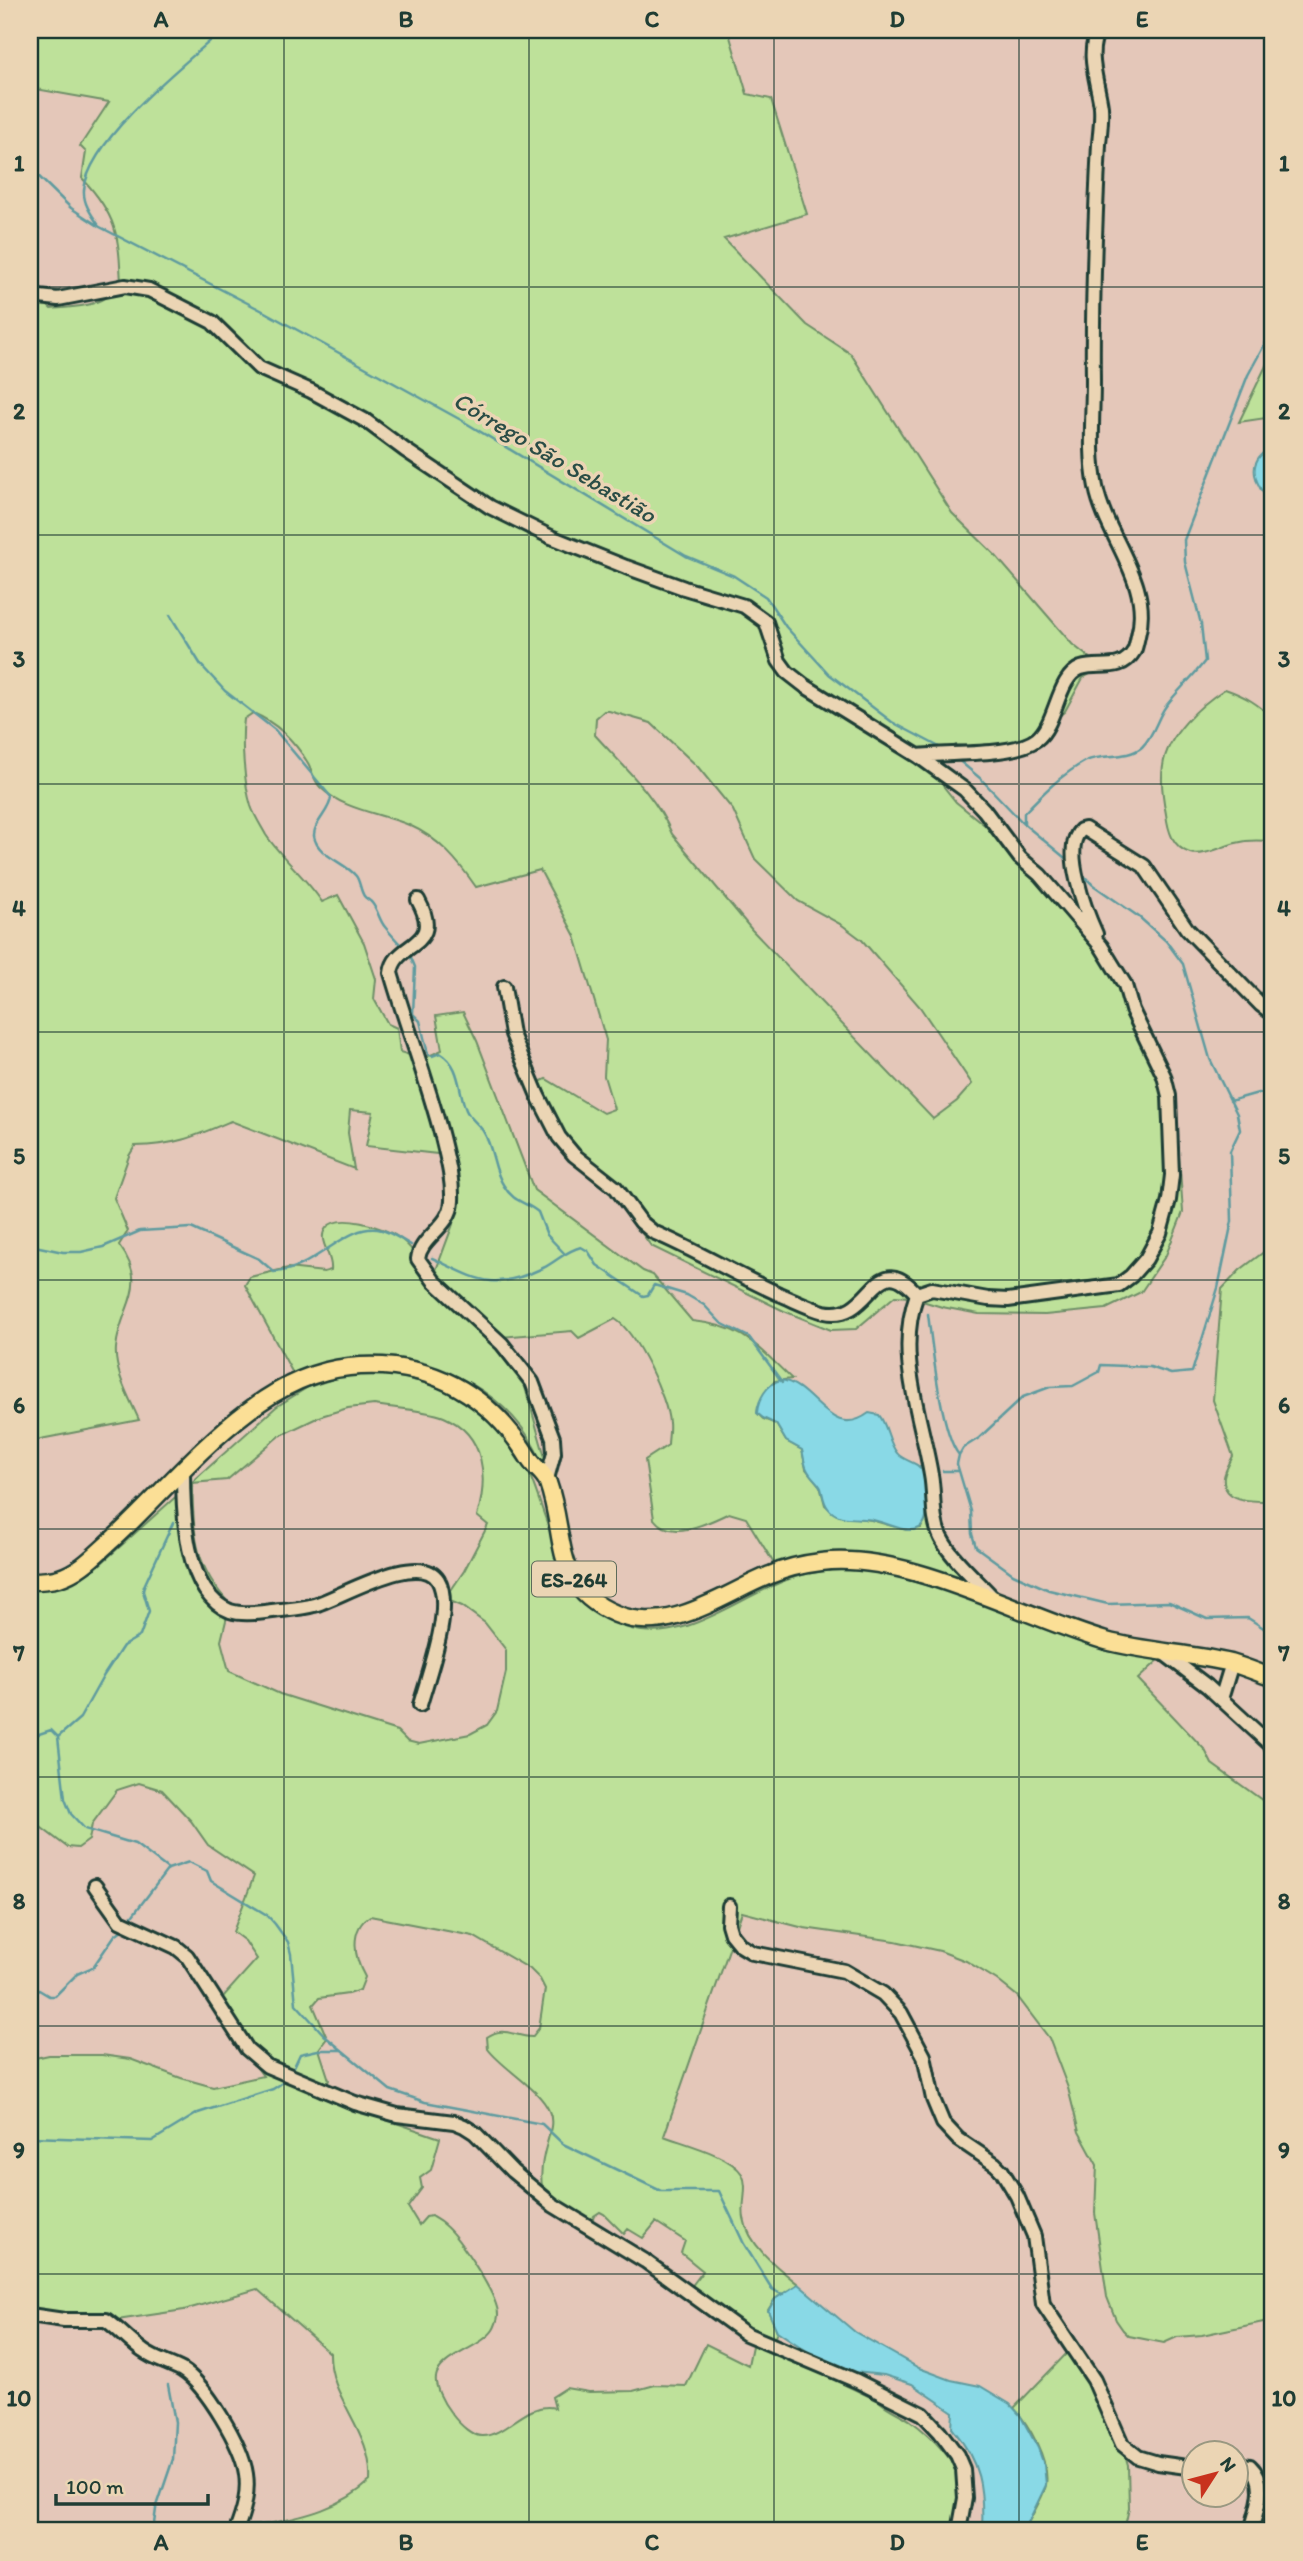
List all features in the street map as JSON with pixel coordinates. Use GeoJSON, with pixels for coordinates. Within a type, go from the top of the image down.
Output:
{"type":"FeatureCollection","features":[{"type":"Feature","properties":{"kind":"main road","name":"ES-264"},"geometry":{"type":"LineString","coordinates":[[30,1581],[46,1581],[73,1572],[127,1526],[245,1414],[284,1386],[325,1371],[381,1366],[411,1369],[459,1387],[482,1402],[504,1423],[522,1444],[532,1464],[547,1479],[561,1550],[577,1585],[599,1605],[630,1619],[665,1619],[712,1602],[772,1574],[822,1562],[848,1561],[889,1566],[996,1600],[1109,1642],[1232,1663],[1273,1678]]}},
{"type":"Feature","properties":{"kind":"street"},"geometry":{"type":"LineString","coordinates":[[919,755],[1018,748],[1040,737],[1065,684],[1073,674],[1082,668],[1120,664],[1134,651],[1140,628],[1142,610],[1136,583],[1102,509],[1093,464],[1093,269],[1101,109],[1092,52],[1099,30]]}},
{"type":"Feature","properties":{"kind":"street"},"geometry":{"type":"LineString","coordinates":[[30,296],[58,299],[125,286],[149,290],[212,322],[259,368],[358,415],[499,512],[551,537],[626,567],[744,606],[766,622],[779,661],[787,672],[805,686],[919,755],[965,790],[984,810],[1020,858],[1040,875],[1101,946]]}},
{"type":"Feature","properties":{"kind":"street"},"geometry":{"type":"LineString","coordinates":[[917,1294],[932,1289],[1008,1300],[1112,1287],[1131,1276],[1152,1248],[1167,1209],[1172,1175],[1169,1096],[1164,1076],[1132,1010],[1125,985],[1101,946],[1080,896],[1075,867],[1077,832],[1085,830],[1144,866],[1187,929],[1273,1014]]}},
{"type":"Feature","properties":{"kind":"street"},"geometry":{"type":"LineString","coordinates":[[418,900],[426,915],[426,928],[394,963],[391,973],[437,1120],[450,1171],[452,1201],[450,1214],[420,1250],[418,1259],[434,1281],[502,1344],[532,1382],[553,1438],[554,1453],[547,1479]]}},
{"type":"Feature","properties":{"kind":"street"},"geometry":{"type":"LineString","coordinates":[[504,987],[512,1034],[532,1083],[559,1137],[574,1155],[616,1188],[641,1222],[653,1231],[751,1282],[825,1312],[839,1314],[849,1311],[885,1278],[897,1277],[917,1294]]}},
{"type":"Feature","properties":{"kind":"street"},"geometry":{"type":"LineString","coordinates":[[917,1294],[910,1314],[910,1372],[927,1450],[936,1524],[948,1551],[996,1600]]}},
{"type":"Feature","properties":{"kind":"street"},"geometry":{"type":"LineString","coordinates":[[183,1471],[184,1528],[192,1560],[203,1585],[228,1610],[260,1613],[312,1606],[391,1574],[422,1572],[436,1577],[441,1589],[443,1615],[420,1705]]}},
{"type":"Feature","properties":{"kind":"street"},"geometry":{"type":"LineString","coordinates":[[1161,1651],[1221,1699],[1273,1747]]}},
{"type":"Feature","properties":{"kind":"street"},"geometry":{"type":"LineString","coordinates":[[1221,1699],[1232,1663]]}},
{"type":"Feature","properties":{"kind":"street"},"geometry":{"type":"LineString","coordinates":[[95,1886],[120,1921],[176,1947],[187,1956],[247,2049],[267,2066],[355,2103],[397,2115],[454,2122],[464,2126],[553,2205],[645,2261],[746,2334],[858,2381],[923,2414],[946,2440],[963,2469],[965,2498],[959,2531]]}},
{"type":"Feature","properties":{"kind":"street"},"geometry":{"type":"LineString","coordinates":[[729,1906],[728,1924],[731,1934],[747,1949],[774,1959],[844,1971],[883,1994],[901,2013],[924,2056],[933,2099],[943,2123],[958,2138],[995,2164],[1017,2196],[1034,2236],[1043,2304],[1094,2380],[1122,2444],[1138,2457],[1180,2466]]}},
{"type":"Feature","properties":{"kind":"street"},"geometry":{"type":"LineString","coordinates":[[30,2315],[64,2320],[106,2320],[141,2350],[182,2370],[194,2379],[219,2413],[243,2461],[247,2492],[236,2531]]}},
{"type":"Feature","properties":{"kind":"street"},"geometry":{"type":"LineString","coordinates":[[1250,2466],[1260,2479],[1261,2490],[1251,2531]]}},
{"type":"Feature","properties":{"kind":"green space"},"geometry":{"type":"Polygon","coordinates":[[[30,30],[728,30],[747,94],[771,99],[807,214],[724,239],[807,325],[851,354],[952,513],[996,556],[1072,644],[1105,670],[1099,669],[1083,678],[1065,711],[1037,735],[1014,743],[992,746],[956,745],[945,753],[939,772],[944,787],[956,802],[997,835],[1118,978],[1175,1101],[1183,1212],[1166,1255],[1141,1292],[1106,1309],[1045,1315],[979,1314],[895,1296],[856,1329],[831,1330],[784,1311],[651,1246],[618,1200],[571,1160],[533,1085],[546,1079],[603,1113],[614,1109],[604,1076],[606,1040],[575,936],[540,870],[476,887],[447,851],[420,830],[351,806],[329,795],[318,785],[308,763],[291,740],[270,722],[253,713],[244,719],[243,728],[247,786],[254,813],[279,852],[322,902],[338,895],[364,943],[376,979],[374,999],[388,1024],[397,1028],[400,1052],[422,1059],[442,1050],[436,1016],[463,1012],[477,1041],[534,1190],[643,1271],[653,1275],[692,1321],[724,1327],[748,1339],[792,1379],[775,1381],[763,1396],[757,1413],[763,1419],[776,1424],[786,1441],[802,1450],[806,1469],[820,1486],[825,1505],[837,1515],[871,1520],[906,1530],[921,1528],[927,1516],[954,1567],[970,1585],[909,1568],[778,1570],[746,1518],[729,1513],[680,1530],[661,1526],[654,1519],[645,1460],[668,1445],[667,1412],[650,1367],[632,1337],[615,1319],[579,1338],[572,1331],[488,1338],[525,1387],[546,1461],[541,1462],[529,1438],[513,1417],[470,1383],[446,1371],[420,1363],[367,1358],[340,1363],[296,1379],[245,1285],[250,1277],[288,1268],[324,1272],[331,1270],[323,1233],[332,1223],[350,1221],[383,1229],[398,1237],[413,1251],[432,1281],[453,1224],[446,1155],[366,1146],[373,1112],[350,1110],[348,1133],[354,1169],[231,1121],[184,1139],[135,1146],[114,1198],[128,1231],[119,1245],[133,1273],[131,1296],[119,1333],[116,1357],[123,1385],[139,1420],[30,1441],[30,289],[51,309],[97,302],[121,285],[114,227],[103,204],[82,178],[86,152],[80,146],[109,102],[30,88],[30,30]],[[604,711],[596,718],[595,735],[648,794],[672,834],[752,930],[933,1119],[957,1101],[972,1084],[920,1007],[862,940],[842,925],[798,901],[755,859],[733,810],[698,767],[651,723],[604,711]]]}},
{"type":"Feature","properties":{"kind":"green space"},"geometry":{"type":"Polygon","coordinates":[[[1273,351],[1273,417],[1239,422],[1273,351]]]}},
{"type":"Feature","properties":{"kind":"green space"},"geometry":{"type":"Polygon","coordinates":[[[1225,689],[1251,701],[1273,719],[1273,842],[1245,841],[1195,854],[1179,847],[1170,832],[1162,790],[1163,766],[1171,743],[1186,722],[1205,703],[1225,689]]]}},
{"type":"Feature","properties":{"kind":"green space"},"geometry":{"type":"Polygon","coordinates":[[[1273,1245],[1273,1501],[1250,1501],[1234,1496],[1225,1486],[1224,1477],[1233,1456],[1213,1400],[1222,1289],[1240,1270],[1273,1245]]]}},
{"type":"Feature","properties":{"kind":"green space"},"geometry":{"type":"Polygon","coordinates":[[[346,1375],[394,1376],[433,1386],[469,1402],[500,1427],[523,1459],[562,1556],[607,1614],[617,1623],[631,1629],[653,1632],[674,1629],[715,1615],[775,1584],[795,1577],[828,1570],[862,1570],[884,1573],[1088,1632],[1134,1638],[1138,1645],[1162,1657],[1138,1679],[1205,1750],[1212,1764],[1273,1808],[1273,2320],[1202,2335],[1177,2337],[1164,2343],[1129,2336],[1123,2330],[1107,2297],[1095,2213],[1097,2165],[1079,2132],[1068,2088],[1049,2038],[1017,1996],[997,1980],[966,1961],[940,1951],[895,1941],[804,1928],[742,1912],[664,2136],[706,2151],[736,2167],[744,2179],[744,2218],[751,2237],[765,2255],[798,2284],[775,2299],[768,2310],[777,2331],[771,2350],[879,2401],[911,2421],[935,2442],[951,2460],[962,2479],[964,2504],[958,2531],[236,2531],[322,2510],[347,2498],[370,2481],[365,2446],[336,2385],[330,2353],[257,2289],[184,2310],[77,2326],[30,2322],[30,2059],[49,2055],[102,2055],[130,2059],[213,2087],[263,2076],[213,2008],[257,1959],[245,1941],[233,1932],[254,1876],[208,1845],[191,1821],[162,1790],[139,1783],[117,1790],[92,1824],[89,1840],[78,1848],[67,1847],[30,1819],[30,1585],[67,1582],[95,1569],[276,1407],[308,1387],[346,1375]],[[374,1405],[348,1408],[321,1416],[279,1436],[227,1480],[192,1483],[195,1533],[202,1562],[218,1590],[230,1604],[221,1641],[229,1671],[280,1694],[397,1731],[407,1741],[419,1744],[470,1734],[487,1725],[497,1711],[506,1672],[506,1650],[485,1623],[462,1606],[445,1599],[464,1571],[488,1525],[477,1516],[482,1487],[480,1459],[476,1446],[468,1435],[444,1417],[374,1405]],[[370,1916],[363,1922],[356,1936],[356,1953],[365,1977],[360,1990],[319,1998],[313,2005],[327,2038],[319,2049],[329,2080],[320,2097],[440,2138],[431,2170],[420,2178],[422,2188],[408,2207],[419,2225],[426,2217],[431,2216],[450,2231],[485,2282],[497,2306],[498,2315],[494,2329],[487,2336],[452,2358],[439,2370],[436,2384],[451,2413],[467,2430],[482,2436],[491,2435],[535,2409],[555,2408],[552,2397],[566,2388],[589,2392],[633,2391],[655,2385],[686,2386],[706,2344],[748,2365],[753,2341],[685,2295],[703,2271],[681,2253],[685,2241],[656,2222],[643,2238],[628,2229],[624,2234],[600,2212],[594,2216],[588,2233],[561,2217],[545,2198],[541,2174],[551,2127],[550,2115],[538,2095],[488,2049],[487,2037],[504,2032],[532,2037],[539,2028],[545,1989],[540,1979],[530,1969],[473,1936],[370,1916]]]}},
{"type":"Feature","properties":{"kind":"green space"},"geometry":{"type":"Polygon","coordinates":[[[1068,2352],[1113,2415],[1128,2465],[1129,2508],[1124,2531],[1024,2531],[1045,2490],[1046,2475],[1037,2444],[1014,2408],[1068,2352]]]}},
{"type":"Feature","properties":{"kind":"water"},"geometry":{"type":"Polygon","coordinates":[[[1273,447],[1273,505],[1257,482],[1255,467],[1263,453],[1273,447]]]}},
{"type":"Feature","properties":{"kind":"water"},"geometry":{"type":"Polygon","coordinates":[[[781,1380],[804,1391],[833,1417],[844,1421],[855,1420],[869,1413],[879,1415],[897,1453],[923,1472],[927,1504],[922,1525],[909,1530],[873,1520],[843,1517],[828,1508],[821,1488],[807,1469],[802,1450],[786,1441],[776,1424],[757,1413],[764,1393],[771,1385],[781,1380]]]}},
{"type":"Feature","properties":{"kind":"water"},"geometry":{"type":"Polygon","coordinates":[[[798,2284],[855,2332],[919,2368],[951,2380],[980,2386],[1010,2404],[1020,2415],[1044,2465],[1046,2485],[1024,2531],[982,2531],[981,2488],[969,2452],[952,2428],[953,2412],[912,2384],[884,2375],[854,2372],[819,2359],[777,2331],[768,2311],[775,2299],[798,2284]]]}},
{"type":"Feature","properties":{"kind":"waterway"},"geometry":{"type":"LineString","coordinates":[[98,224],[86,204],[84,190],[90,170],[102,148],[141,103],[223,30]]}},
{"type":"Feature","properties":{"kind":"waterway"},"geometry":{"type":"LineString","coordinates":[[1265,30],[1273,57]]}},
{"type":"Feature","properties":{"kind":"waterway"},"geometry":{"type":"LineString","coordinates":[[1273,83],[1273,90]]}},
{"type":"Feature","properties":{"kind":"waterway","name":"Córrego São Sebastião"},"geometry":{"type":"LineString","coordinates":[[30,168],[71,208],[100,227],[261,310],[461,420],[686,556],[734,576],[766,597],[786,627],[829,674],[892,722],[945,750]]}},
{"type":"Feature","properties":{"kind":"waterway"},"geometry":{"type":"LineString","coordinates":[[1024,824],[1024,813],[1077,766],[1093,759],[1129,754],[1142,747],[1166,706],[1205,661],[1201,624],[1185,562],[1184,540],[1248,375],[1273,329]]}},
{"type":"Feature","properties":{"kind":"waterway"},"geometry":{"type":"LineString","coordinates":[[170,615],[201,665],[225,691],[275,730],[331,797],[314,831],[316,843],[326,854],[356,876],[364,896],[372,903],[383,924],[402,946]]}},
{"type":"Feature","properties":{"kind":"waterway","name":"Córrego São Sebastião"},"geometry":{"type":"LineString","coordinates":[[956,758],[981,779],[1024,824],[1070,862]]}},
{"type":"Feature","properties":{"kind":"waterway"},"geometry":{"type":"LineString","coordinates":[[1082,874],[1166,941],[1183,964],[1210,1059],[1237,1114],[1240,1130],[1230,1151],[1232,1221],[1218,1288],[1192,1372],[1171,1374],[1150,1367],[1101,1365],[1099,1372],[1073,1386],[1050,1387],[1023,1397],[979,1438],[963,1448],[959,1455],[957,1464],[971,1511],[972,1534],[976,1547],[1013,1574],[1049,1590],[1108,1604],[1169,1602],[1207,1619],[1248,1618],[1273,1634]]}},
{"type":"Feature","properties":{"kind":"waterway"},"geometry":{"type":"LineString","coordinates":[[410,955],[415,967],[413,1014],[420,1021],[428,1054],[432,1056],[440,1053],[452,1064],[463,1103],[487,1138],[504,1186],[516,1199],[538,1212],[547,1235],[564,1253]]}},
{"type":"Feature","properties":{"kind":"waterway"},"geometry":{"type":"LineString","coordinates":[[1230,1101],[1258,1093],[1273,1095]]}},
{"type":"Feature","properties":{"kind":"waterway"},"geometry":{"type":"LineString","coordinates":[[30,1245],[63,1252],[81,1252],[103,1247],[140,1231],[191,1228],[259,1259],[274,1272],[303,1264],[356,1232],[369,1229],[386,1231],[411,1245]]}},
{"type":"Feature","properties":{"kind":"waterway"},"geometry":{"type":"LineString","coordinates":[[432,1258],[474,1277],[498,1281],[526,1275],[581,1247],[588,1251],[597,1265],[643,1296],[648,1295],[654,1285],[687,1295],[704,1305],[721,1323],[749,1337],[782,1382]]}},
{"type":"Feature","properties":{"kind":"waterway"},"geometry":{"type":"LineString","coordinates":[[928,1314],[942,1409],[959,1455]]}},
{"type":"Feature","properties":{"kind":"waterway"},"geometry":{"type":"LineString","coordinates":[[943,1471],[958,1471]]}},
{"type":"Feature","properties":{"kind":"waterway"},"geometry":{"type":"LineString","coordinates":[[58,1737],[80,1718],[123,1646],[140,1636],[149,1611],[144,1586],[173,1523]]}},
{"type":"Feature","properties":{"kind":"waterway"},"geometry":{"type":"LineString","coordinates":[[30,1737],[51,1730],[58,1737],[65,1799],[71,1814],[85,1829],[135,1844],[168,1869]]}},
{"type":"Feature","properties":{"kind":"waterway"},"geometry":{"type":"LineString","coordinates":[[130,1919],[168,1869],[189,1862],[207,1871],[211,1881],[267,1915],[275,1924],[288,1942],[296,2004],[326,2037],[390,2090],[425,2102],[542,2124],[563,2144],[661,2191],[719,2191],[744,2244],[772,2289],[784,2294]]}},
{"type":"Feature","properties":{"kind":"waterway"},"geometry":{"type":"LineString","coordinates":[[30,1993],[39,1990],[49,1996],[55,1996],[77,1974],[93,1967],[115,1935],[122,1930]]}},
{"type":"Feature","properties":{"kind":"waterway"},"geometry":{"type":"LineString","coordinates":[[292,2071],[300,2054],[318,2050],[342,2050]]}},
{"type":"Feature","properties":{"kind":"waterway"},"geometry":{"type":"LineString","coordinates":[[30,2137],[152,2141],[198,2113],[273,2089],[285,2081]]}},
{"type":"Feature","properties":{"kind":"waterway"},"geometry":{"type":"LineString","coordinates":[[153,2531],[156,2509],[173,2459],[175,2422],[168,2385]]}}]}
